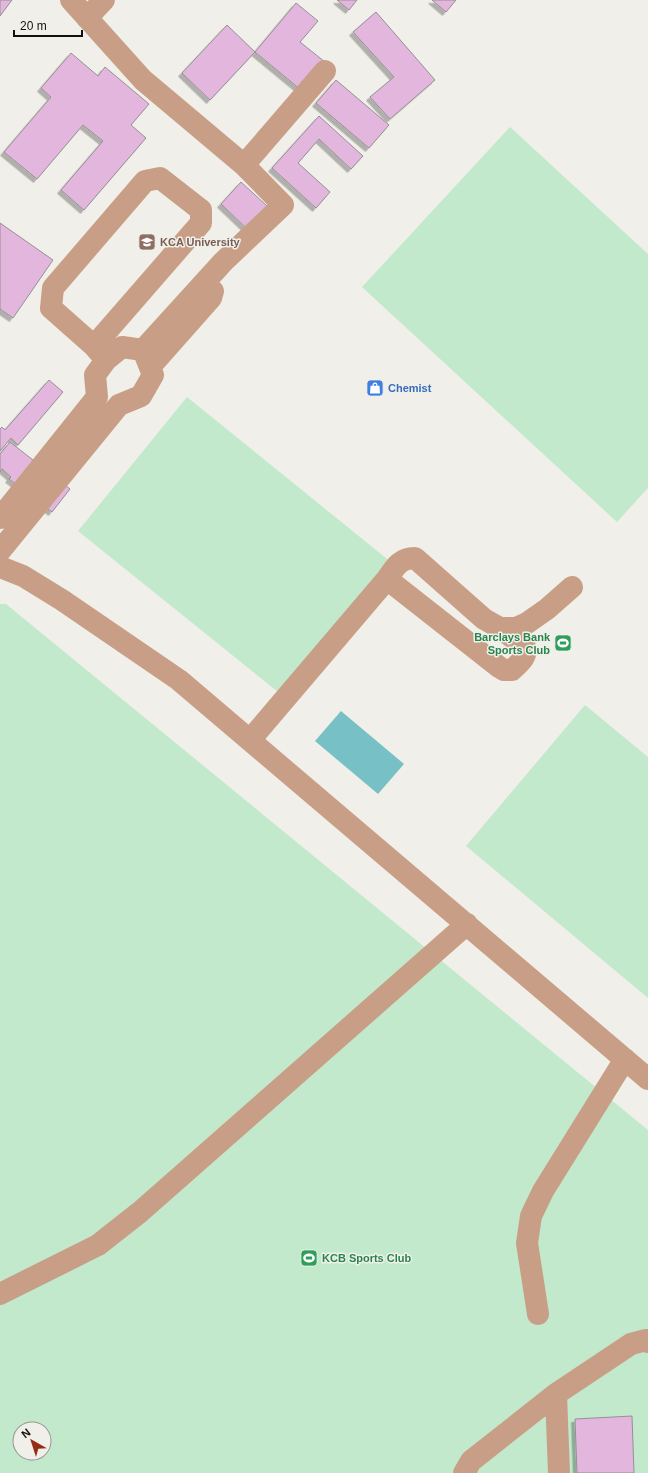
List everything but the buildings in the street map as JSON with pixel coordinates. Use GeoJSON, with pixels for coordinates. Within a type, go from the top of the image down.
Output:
{"type":"FeatureCollection","features":[{"type":"Feature","properties":{"kind":"street"},"geometry":{"type":"LineString","coordinates":[[71,0],[143,80],[244,165],[283,205],[223,262],[146,359]]}},
{"type":"Feature","properties":{"kind":"street"},"geometry":{"type":"LineString","coordinates":[[87,18],[104,0]]}},
{"type":"Feature","properties":{"kind":"street"},"geometry":{"type":"LineString","coordinates":[[244,165],[325,71]]}},
{"type":"Feature","properties":{"kind":"street"},"geometry":{"type":"LineString","coordinates":[[0,518],[97,397],[94,375],[100,353],[201,223],[201,210],[160,178],[145,181],[53,288],[51,308],[100,353]]}},
{"type":"Feature","properties":{"kind":"street"},"geometry":{"type":"LineString","coordinates":[[0,551],[119,405],[141,396],[153,375],[146,359],[122,346],[100,353]]}},
{"type":"Feature","properties":{"kind":"street"},"geometry":{"type":"LineString","coordinates":[[97,397],[119,405]]}},
{"type":"Feature","properties":{"kind":"street"},"geometry":{"type":"LineString","coordinates":[[250,740],[398,563],[407,558],[415,558],[484,619],[500,628],[524,647],[526,651],[525,657],[512,670],[504,670],[386,579]]}},
{"type":"Feature","properties":{"kind":"street"},"geometry":{"type":"LineString","coordinates":[[0,566],[23,576],[62,600],[179,680],[648,1079]]}},
{"type":"Feature","properties":{"kind":"street"},"geometry":{"type":"LineString","coordinates":[[500,628],[516,628],[527,623],[547,609],[572,587]]}},
{"type":"Feature","properties":{"kind":"street"},"geometry":{"type":"LineString","coordinates":[[0,1294],[98,1245],[140,1212],[467,924]]}},
{"type":"Feature","properties":{"kind":"street"},"geometry":{"type":"LineString","coordinates":[[538,1314],[527,1243],[531,1216],[543,1191],[625,1060]]}},
{"type":"Feature","properties":{"kind":"street"},"geometry":{"type":"LineString","coordinates":[[464,1473],[472,1461],[556,1394],[631,1344],[646,1340],[648,1342]]}},
{"type":"Feature","properties":{"kind":"street"},"geometry":{"type":"LineString","coordinates":[[556,1394],[559,1473]]}},
{"type":"Feature","properties":{"kind":"green space"},"geometry":{"type":"Polygon","coordinates":[[[510,127],[648,254],[648,488],[617,522],[362,287],[510,127]]]}},
{"type":"Feature","properties":{"kind":"green space"},"geometry":{"type":"Polygon","coordinates":[[[187,397],[397,567],[288,700],[78,531],[187,397]]]}},
{"type":"Feature","properties":{"kind":"green space"},"geometry":{"type":"Polygon","coordinates":[[[0,604],[6,604],[648,1130],[648,1473],[0,1473],[0,604]]]}},
{"type":"Feature","properties":{"kind":"green space"},"geometry":{"type":"Polygon","coordinates":[[[585,705],[648,757],[648,998],[466,846],[585,705]]]}},
{"type":"Feature","properties":{"kind":"water"},"geometry":{"type":"Polygon","coordinates":[[[341,711],[404,764],[378,794],[315,741],[341,711]]]}},
{"type":"Feature","properties":{"kind":"place","name":"KCA University"},"geometry":{"type":"Point","coordinates":[147,242]}},
{"type":"Feature","properties":{"kind":"place","name":"Chemist"},"geometry":{"type":"Point","coordinates":[375,388]}},
{"type":"Feature","properties":{"kind":"place","name":"Barclays Bank Sports Club"},"geometry":{"type":"Point","coordinates":[563,643]}},
{"type":"Feature","properties":{"kind":"place","name":"KCB Sports Club"},"geometry":{"type":"Point","coordinates":[309,1258]}}]}
